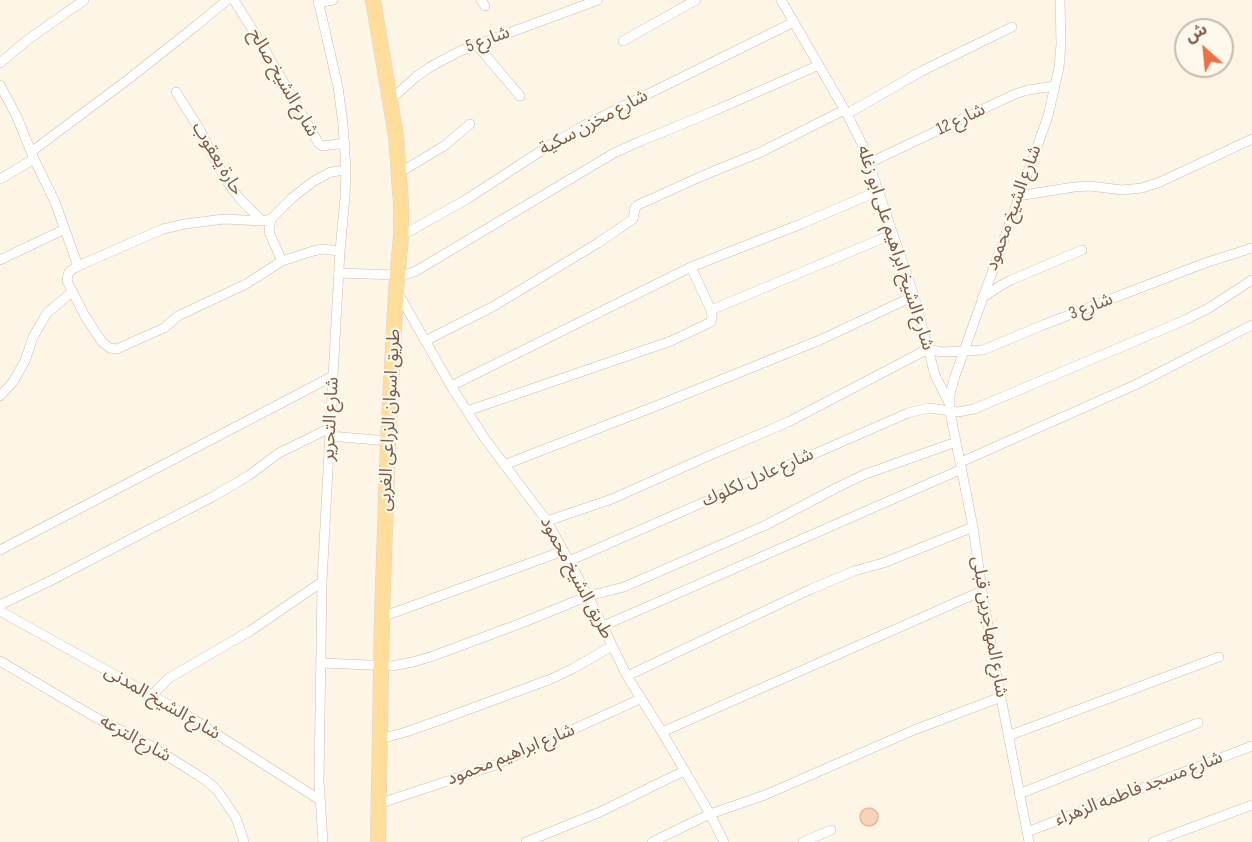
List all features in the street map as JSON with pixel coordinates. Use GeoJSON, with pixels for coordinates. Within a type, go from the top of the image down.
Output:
{"type":"FeatureCollection","features":[{"type":"Feature","properties":{"kind":"main road","name":"طريق اسوان الزراعى الغربى"},"geometry":{"type":"LineString","coordinates":[[373,0],[390,100],[399,173],[401,236],[388,441],[381,617],[378,842]]}},
{"type":"Feature","properties":{"kind":"street"},"geometry":{"type":"LineString","coordinates":[[0,63],[35,34],[84,0]]}},
{"type":"Feature","properties":{"kind":"street"},"geometry":{"type":"LineString","coordinates":[[0,179],[227,0]]}},
{"type":"Feature","properties":{"kind":"street","name":"شارع الشيخ صالح"},"geometry":{"type":"LineString","coordinates":[[234,0],[318,144],[323,146],[345,143]]}},
{"type":"Feature","properties":{"kind":"street"},"geometry":{"type":"LineString","coordinates":[[318,1],[333,0]]}},
{"type":"Feature","properties":{"kind":"street","name":"شارع 5"},"geometry":{"type":"LineString","coordinates":[[390,100],[416,77],[452,54],[585,2],[597,0]]}},
{"type":"Feature","properties":{"kind":"street"},"geometry":{"type":"LineString","coordinates":[[623,41],[696,0]]}},
{"type":"Feature","properties":{"kind":"street","name":"شارع الشيخ ابراهيم على ابو زغله"},"geometry":{"type":"LineString","coordinates":[[782,0],[859,138],[914,296],[935,375],[950,409]]}},
{"type":"Feature","properties":{"kind":"street","name":"شارع الشيخ محمود"},"geometry":{"type":"LineString","coordinates":[[950,409],[952,385],[1048,116],[1061,44],[1060,0]]}},
{"type":"Feature","properties":{"kind":"street","name":"شارع التحرير"},"geometry":{"type":"LineString","coordinates":[[318,1],[338,87],[346,170],[322,582],[319,765],[323,842]]}},
{"type":"Feature","properties":{"kind":"street","name":"شارع مخزن سكية"},"geometry":{"type":"LineString","coordinates":[[401,236],[467,199],[583,126],[794,22]]}},
{"type":"Feature","properties":{"kind":"street"},"geometry":{"type":"LineString","coordinates":[[424,340],[494,306],[598,243],[633,219],[635,208],[638,205],[761,152],[846,112],[922,71],[1012,27]]}},
{"type":"Feature","properties":{"kind":"street"},"geometry":{"type":"LineString","coordinates":[[476,44],[520,96]]}},
{"type":"Feature","properties":{"kind":"street"},"geometry":{"type":"LineString","coordinates":[[339,273],[397,275],[416,271],[614,153],[819,65]]}},
{"type":"Feature","properties":{"kind":"street"},"geometry":{"type":"LineString","coordinates":[[0,86],[17,117],[32,155],[55,202],[78,266]]}},
{"type":"Feature","properties":{"kind":"street","name":"شارع 12"},"geometry":{"type":"LineString","coordinates":[[869,163],[1016,94],[1055,86]]}},
{"type":"Feature","properties":{"kind":"street","name":"حارة يعقوب"},"geometry":{"type":"LineString","coordinates":[[176,92],[200,130],[230,186],[240,199],[266,220]]}},
{"type":"Feature","properties":{"kind":"street"},"geometry":{"type":"LineString","coordinates":[[399,173],[444,146],[470,124]]}},
{"type":"Feature","properties":{"kind":"street"},"geometry":{"type":"LineString","coordinates":[[1018,196],[1074,187],[1090,186],[1122,190],[1142,188],[1161,182],[1252,139]]}},
{"type":"Feature","properties":{"kind":"street"},"geometry":{"type":"LineString","coordinates":[[340,251],[322,249],[282,261],[246,284],[178,316],[164,328],[117,349],[110,348],[102,342],[85,316],[67,281],[70,271],[78,266],[139,239],[174,227],[224,219],[266,220],[314,181],[331,172],[346,170]]}},
{"type":"Feature","properties":{"kind":"street"},"geometry":{"type":"LineString","coordinates":[[451,386],[691,267],[801,224],[878,190]]}},
{"type":"Feature","properties":{"kind":"street"},"geometry":{"type":"LineString","coordinates":[[266,220],[282,261]]}},
{"type":"Feature","properties":{"kind":"street"},"geometry":{"type":"LineString","coordinates":[[0,260],[64,229]]}},
{"type":"Feature","properties":{"kind":"street"},"geometry":{"type":"LineString","coordinates":[[711,310],[893,234]]}},
{"type":"Feature","properties":{"kind":"street","name":"شارع 3"},"geometry":{"type":"LineString","coordinates":[[928,349],[942,352],[983,350],[1205,263],[1252,248]]}},
{"type":"Feature","properties":{"kind":"street"},"geometry":{"type":"LineString","coordinates":[[981,299],[1011,280],[1082,250]]}},
{"type":"Feature","properties":{"kind":"street"},"geometry":{"type":"LineString","coordinates":[[467,411],[670,341],[711,322],[711,310],[691,267]]}},
{"type":"Feature","properties":{"kind":"street","name":"شارع عادل لكلوك"},"geometry":{"type":"LineString","coordinates":[[569,561],[908,413],[929,408],[950,409],[958,412],[974,409],[1185,320],[1209,308],[1252,280]]}},
{"type":"Feature","properties":{"kind":"street","name":"طريق الشيخ محمود"},"geometry":{"type":"LineString","coordinates":[[396,291],[467,411],[504,465],[547,521],[588,596],[627,676],[710,814],[724,842]]}},
{"type":"Feature","properties":{"kind":"street"},"geometry":{"type":"LineString","coordinates":[[0,396],[13,382],[26,361],[33,337],[47,313],[72,292]]}},
{"type":"Feature","properties":{"kind":"street"},"geometry":{"type":"LineString","coordinates":[[504,465],[820,340],[914,296]]}},
{"type":"Feature","properties":{"kind":"street"},"geometry":{"type":"LineString","coordinates":[[603,626],[961,466],[1135,385],[1252,325]]}},
{"type":"Feature","properties":{"kind":"street"},"geometry":{"type":"LineString","coordinates":[[547,521],[612,499],[788,422],[928,349]]}},
{"type":"Feature","properties":{"kind":"street"},"geometry":{"type":"LineString","coordinates":[[0,550],[333,376]]}},
{"type":"Feature","properties":{"kind":"street","name":"شارع المهاجرين قبلى"},"geometry":{"type":"LineString","coordinates":[[950,409],[1028,837]]}},
{"type":"Feature","properties":{"kind":"street"},"geometry":{"type":"LineString","coordinates":[[0,605],[214,496],[248,476],[279,453],[330,432],[388,441]]}},
{"type":"Feature","properties":{"kind":"street"},"geometry":{"type":"LineString","coordinates":[[322,663],[381,666],[403,664],[433,656],[588,596],[624,587],[766,525],[863,475],[956,442]]}},
{"type":"Feature","properties":{"kind":"street"},"geometry":{"type":"LineString","coordinates":[[627,676],[809,590],[973,527]]}},
{"type":"Feature","properties":{"kind":"street"},"geometry":{"type":"LineString","coordinates":[[381,617],[563,551]]}},
{"type":"Feature","properties":{"kind":"street"},"geometry":{"type":"LineString","coordinates":[[152,695],[169,678],[250,631],[322,582]]}},
{"type":"Feature","properties":{"kind":"street"},"geometry":{"type":"LineString","coordinates":[[662,732],[982,591]]}},
{"type":"Feature","properties":{"kind":"street","name":"شارع الشيخ المدنى"},"geometry":{"type":"LineString","coordinates":[[0,611],[185,714],[320,800]]}},
{"type":"Feature","properties":{"kind":"street"},"geometry":{"type":"LineString","coordinates":[[380,739],[406,732],[551,679],[612,646]]}},
{"type":"Feature","properties":{"kind":"street"},"geometry":{"type":"LineString","coordinates":[[1008,736],[1219,657]]}},
{"type":"Feature","properties":{"kind":"street","name":"شارع الترعه"},"geometry":{"type":"LineString","coordinates":[[0,661],[93,716],[153,747],[204,779],[217,790],[236,818],[244,842]]}},
{"type":"Feature","properties":{"kind":"street"},"geometry":{"type":"LineString","coordinates":[[652,842],[710,814],[765,795],[914,730],[1001,697]]}},
{"type":"Feature","properties":{"kind":"street","name":"شارع ابراهيم محمود"},"geometry":{"type":"LineString","coordinates":[[378,804],[493,766],[640,699]]}},
{"type":"Feature","properties":{"kind":"street"},"geometry":{"type":"LineString","coordinates":[[1019,794],[1198,723]]}},
{"type":"Feature","properties":{"kind":"street","name":"شارع مسجد فاطمه الزهراء"},"geometry":{"type":"LineString","coordinates":[[1028,837],[1252,746]]}},
{"type":"Feature","properties":{"kind":"street"},"geometry":{"type":"LineString","coordinates":[[526,842],[600,812],[684,771]]}},
{"type":"Feature","properties":{"kind":"street"},"geometry":{"type":"LineString","coordinates":[[1153,842],[1252,805]]}},
{"type":"Feature","properties":{"kind":"street"},"geometry":{"type":"LineString","coordinates":[[803,842],[831,830]]}},
{"type":"Feature","properties":{"kind":"building"},"geometry":{"type":"Polygon","coordinates":[[[869,808],[875,811],[878,817],[875,823],[869,826],[863,823],[860,817],[863,811],[869,808]]]}}]}
